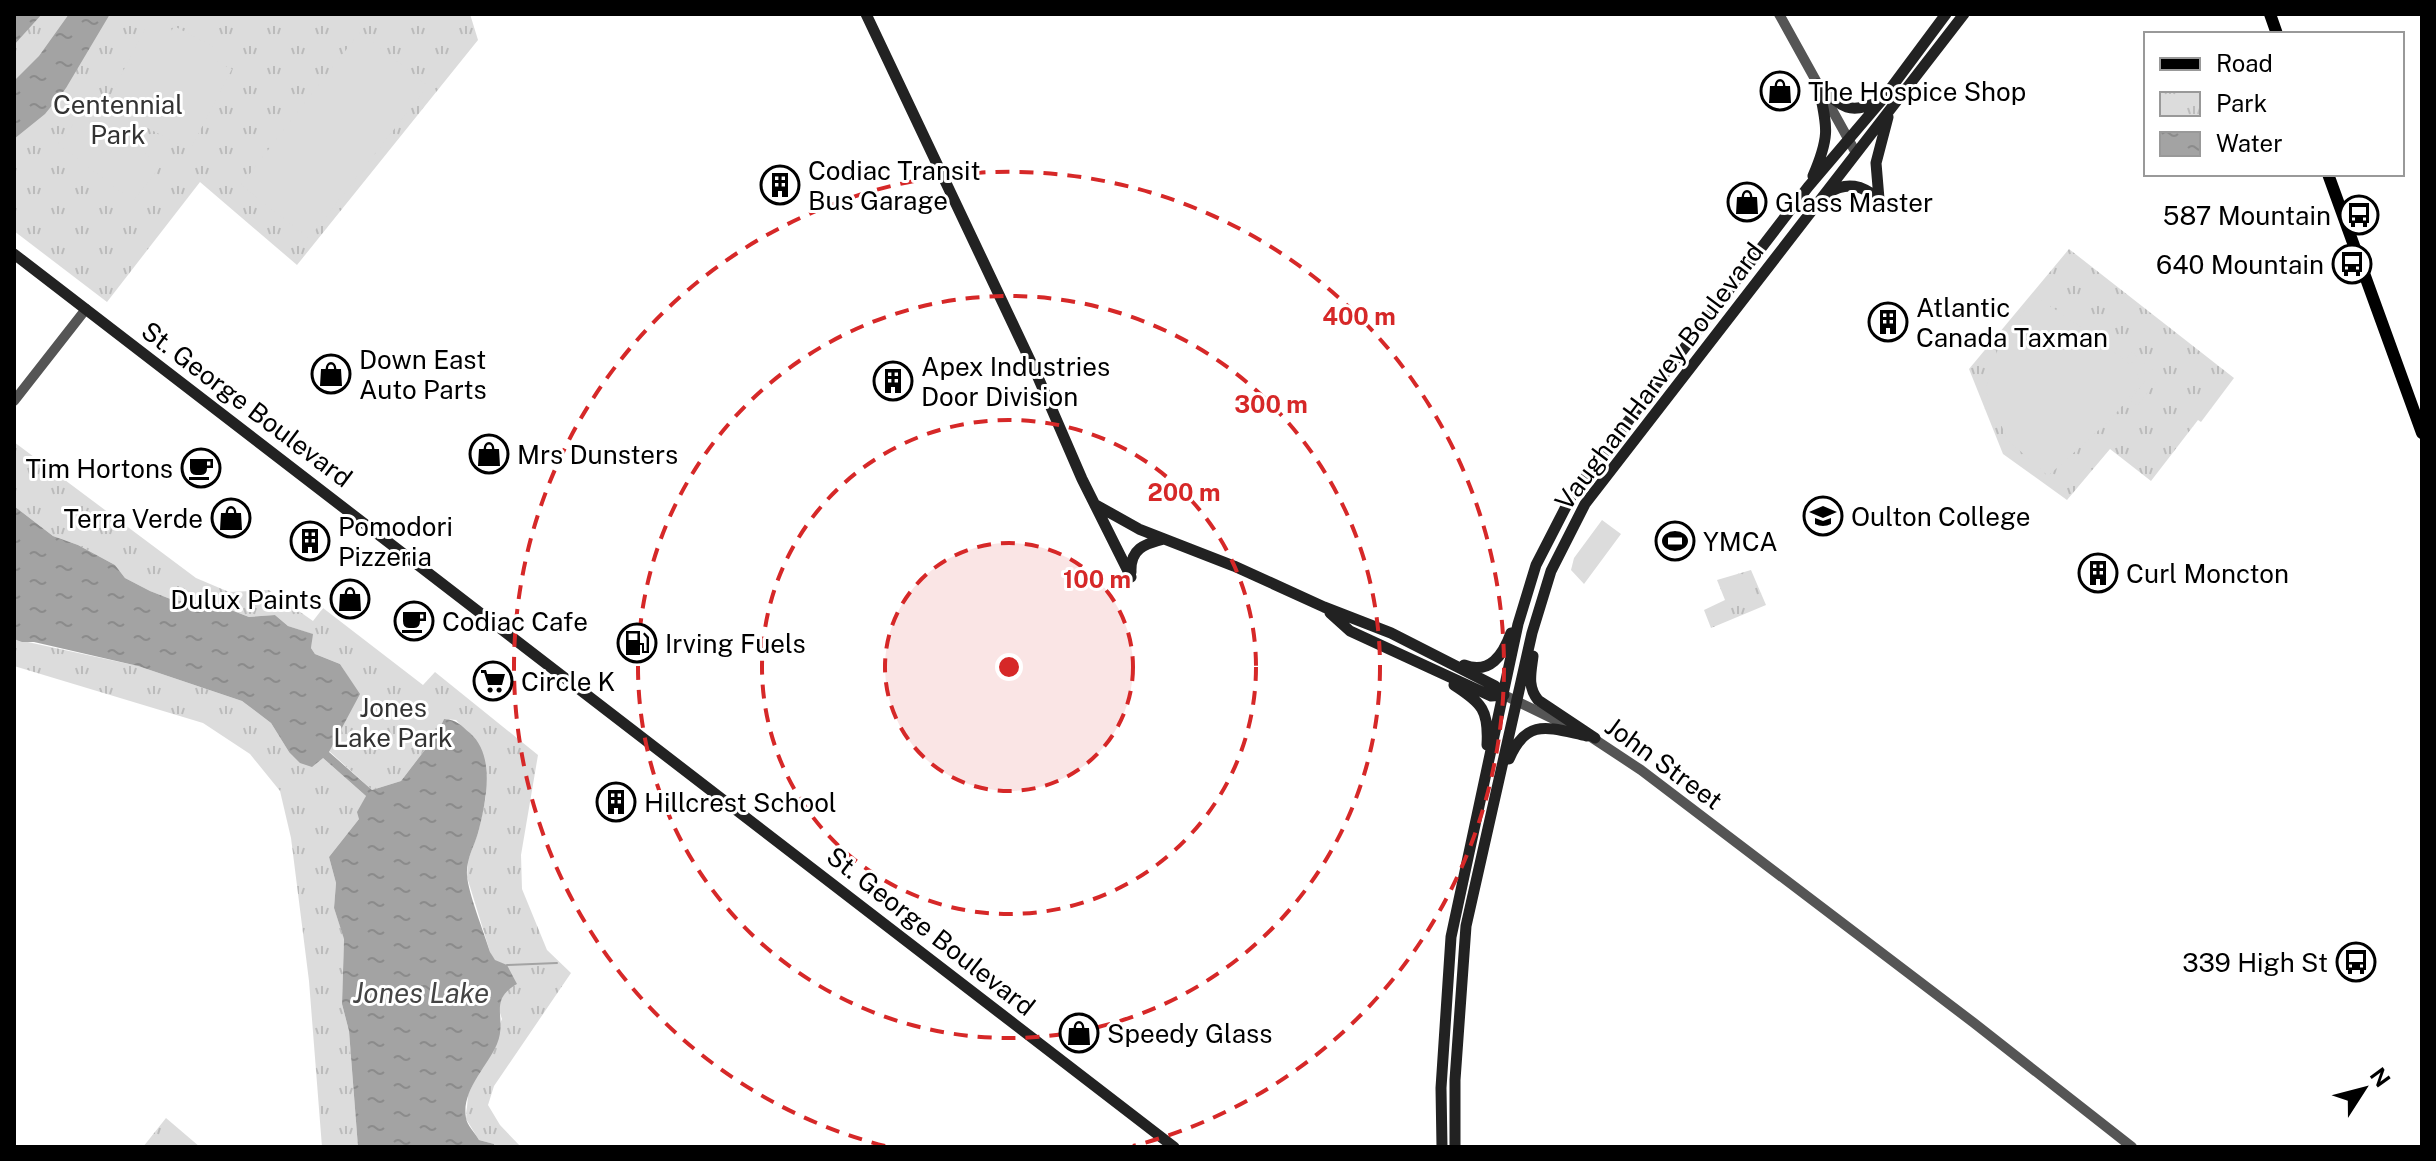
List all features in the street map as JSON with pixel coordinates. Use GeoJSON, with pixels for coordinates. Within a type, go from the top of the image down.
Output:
{"type":"FeatureCollection","features":[{"type":"Feature","properties":{"kind":"main road"},"geometry":{"type":"LineString","coordinates":[[866,14],[1131,577],[1132,560],[1138,549],[1164,539]]}},
{"type":"Feature","properties":{"kind":"main road","name":"Vaughan Harvey Boulevard"},"geometry":{"type":"LineString","coordinates":[[1455,1147],[1455,1080],[1466,926],[1516,701],[1551,571],[1585,504],[1856,153],[1946,14]]}},
{"type":"Feature","properties":{"kind":"main road","name":"Vaughan Harvey Boulevard"},"geometry":{"type":"LineString","coordinates":[[1442,1147],[1441,1088],[1451,937],[1536,565],[1573,493],[1808,187],[1964,14]]}},
{"type":"Feature","properties":{"kind":"main road"},"geometry":{"type":"LineString","coordinates":[[1818,84],[1839,103],[1852,109],[1886,104],[1876,163],[1879,199],[1868,190],[1854,185],[1837,187],[1820,197]]}},
{"type":"Feature","properties":{"kind":"main road"},"geometry":{"type":"LineString","coordinates":[[1808,187],[1826,142],[1818,84]]}},
{"type":"Feature","properties":{"kind":"main road"},"geometry":{"type":"LineString","coordinates":[[2329,176],[2422,433]]}},
{"type":"Feature","properties":{"kind":"main road","name":"St. George Boulevard"},"geometry":{"type":"LineString","coordinates":[[14,254],[1174,1147]]}},
{"type":"Feature","properties":{"kind":"main road"},"geometry":{"type":"LineString","coordinates":[[1095,504],[1120,520],[1391,633],[1495,686],[1504,695]]}},
{"type":"Feature","properties":{"kind":"main road"},"geometry":{"type":"LineString","coordinates":[[1423,649],[1475,669],[1492,665],[1503,654],[1528,593]]}},
{"type":"Feature","properties":{"kind":"main road"},"geometry":{"type":"LineString","coordinates":[[1542,597],[1530,679],[1532,692],[1538,700],[1595,738]]}},
{"type":"Feature","properties":{"kind":"main road"},"geometry":{"type":"LineString","coordinates":[[1324,607],[1350,631],[1491,696],[1504,695]]}},
{"type":"Feature","properties":{"kind":"main road"},"geometry":{"type":"LineString","coordinates":[[1416,661],[1478,701],[1485,713],[1488,727],[1484,786]]}},
{"type":"Feature","properties":{"kind":"main road"},"geometry":{"type":"LineString","coordinates":[[1496,789],[1515,745],[1528,731],[1545,727],[1595,738]]}},
{"type":"Feature","properties":{"kind":"street"},"geometry":{"type":"LineString","coordinates":[[1779,14],[1856,153]]}},
{"type":"Feature","properties":{"kind":"street"},"geometry":{"type":"LineString","coordinates":[[14,401],[86,309]]}},
{"type":"Feature","properties":{"kind":"street","name":"John Street"},"geometry":{"type":"LineString","coordinates":[[1504,695],[1595,738],[1641,770],[2132,1147]]}},
{"type":"Feature","properties":{"kind":"green space","name":"Centennial Park"},"geometry":{"type":"Polygon","coordinates":[[[14,14],[470,14],[478,40],[297,265],[200,182],[107,302],[14,231],[14,14]]]}},
{"type":"Feature","properties":{"kind":"green space"},"geometry":{"type":"Polygon","coordinates":[[[147,25],[169,36],[174,26],[214,47],[209,58],[232,69],[190,150],[105,106],[147,25]]]}},
{"type":"Feature","properties":{"kind":"green space"},"geometry":{"type":"Polygon","coordinates":[[[360,32],[428,86],[309,238],[241,185],[360,32]]]}},
{"type":"Feature","properties":{"kind":"green space"},"geometry":{"type":"Polygon","coordinates":[[[86,108],[161,166],[133,201],[58,144],[86,108]]]}},
{"type":"Feature","properties":{"kind":"green space"},"geometry":{"type":"Polygon","coordinates":[[[2069,249],[2234,378],[2151,481],[2110,449],[2067,500],[2003,454],[1969,369],[2069,249]]]}},
{"type":"Feature","properties":{"kind":"green space"},"geometry":{"type":"Polygon","coordinates":[[[2037,297],[2121,357],[2137,374],[2139,386],[2111,419],[2048,476],[2008,440],[1985,390],[2002,336],[2037,297]]]}},
{"type":"Feature","properties":{"kind":"green space"},"geometry":{"type":"Polygon","coordinates":[[[2132,352],[2157,374],[2157,381],[2137,406],[2130,400],[2146,380],[2146,375],[2127,358],[2132,352]]]}},
{"type":"Feature","properties":{"kind":"green space","name":"Jones Lake Park"},"geometry":{"type":"Polygon","coordinates":[[[14,442],[196,578],[229,592],[269,590],[313,621],[323,608],[423,685],[435,672],[538,755],[521,855],[522,889],[547,950],[571,973],[494,1086],[488,1105],[500,1125],[521,1147],[494,1147],[494,1144],[479,1140],[466,1119],[468,1095],[502,1019],[498,1007],[506,990],[490,952],[467,877],[468,860],[486,796],[464,729],[456,720],[444,719],[437,734],[401,781],[372,790],[329,751],[359,694],[340,664],[315,654],[311,648],[312,634],[288,626],[275,615],[249,617],[218,605],[173,600],[125,578],[115,565],[78,545],[53,536],[14,506],[14,442]]]}},
{"type":"Feature","properties":{"kind":"green space"},"geometry":{"type":"Polygon","coordinates":[[[1602,520],[1621,534],[1584,584],[1571,570],[1574,558],[1602,520]]]}},
{"type":"Feature","properties":{"kind":"green space"},"geometry":{"type":"Polygon","coordinates":[[[1751,570],[1766,605],[1711,628],[1704,610],[1725,600],[1717,580],[1751,570]]]}},
{"type":"Feature","properties":{"kind":"green space","name":"Jones Lake Park"},"geometry":{"type":"Polygon","coordinates":[[[14,639],[138,666],[242,701],[271,723],[289,752],[323,758],[366,796],[359,819],[329,857],[336,883],[334,908],[344,938],[342,1004],[349,1031],[358,1147],[322,1147],[309,981],[291,838],[280,791],[250,754],[203,723],[14,666],[14,639]]]}},
{"type":"Feature","properties":{"kind":"green space"},"geometry":{"type":"Polygon","coordinates":[[[166,1118],[200,1147],[143,1147],[166,1118]]]}},
{"type":"Feature","properties":{"kind":"water"},"geometry":{"type":"Polygon","coordinates":[[[14,14],[42,14],[14,45],[14,14]]]}},
{"type":"Feature","properties":{"kind":"water"},"geometry":{"type":"Polygon","coordinates":[[[69,14],[110,14],[66,88],[45,114],[14,139],[14,81],[39,56],[69,14]]]}},
{"type":"Feature","properties":{"kind":"water","name":"Jones Lake"},"geometry":{"type":"Polygon","coordinates":[[[14,506],[53,536],[78,545],[115,565],[125,578],[150,591],[173,600],[218,605],[249,617],[275,615],[288,626],[313,634],[311,648],[315,654],[340,664],[360,694],[329,752],[372,790],[401,781],[437,734],[444,719],[458,723],[478,743],[486,767],[486,794],[468,864],[468,883],[490,952],[495,960],[507,965],[517,984],[508,990],[500,1004],[497,1044],[471,1089],[465,1108],[467,1121],[479,1140],[494,1144],[494,1147],[358,1147],[349,1031],[342,1004],[344,939],[334,908],[336,883],[329,857],[359,819],[357,812],[366,796],[323,758],[312,767],[300,763],[289,752],[271,723],[242,701],[138,666],[14,639],[14,506]]]}},
{"type":"Feature","properties":{"kind":"waterway"},"geometry":{"type":"LineString","coordinates":[[507,965],[557,963]]}},
{"type":"Feature","properties":{"kind":"place","name":"The Hospice Shop"},"geometry":{"type":"Point","coordinates":[1780,91]}},
{"type":"Feature","properties":{"kind":"place","name":"Codiac Transit Bus Garage"},"geometry":{"type":"Point","coordinates":[780,185]}},
{"type":"Feature","properties":{"kind":"place","name":"Glass Master"},"geometry":{"type":"Point","coordinates":[1747,202]}},
{"type":"Feature","properties":{"kind":"place","name":"587 Mountain"},"geometry":{"type":"Point","coordinates":[2359,215]}},
{"type":"Feature","properties":{"kind":"place","name":"640 Mountain"},"geometry":{"type":"Point","coordinates":[2352,264]}},
{"type":"Feature","properties":{"kind":"place","name":"Atlantic Canada Taxman"},"geometry":{"type":"Point","coordinates":[1888,322]}},
{"type":"Feature","properties":{"kind":"place","name":"Down East Auto Parts"},"geometry":{"type":"Point","coordinates":[331,374]}},
{"type":"Feature","properties":{"kind":"place","name":"Apex Industries Door Division"},"geometry":{"type":"Point","coordinates":[893,381]}},
{"type":"Feature","properties":{"kind":"place","name":"Mrs Dunsters"},"geometry":{"type":"Point","coordinates":[489,454]}},
{"type":"Feature","properties":{"kind":"place","name":"Tim Hortons"},"geometry":{"type":"Point","coordinates":[201,468]}},
{"type":"Feature","properties":{"kind":"place","name":"Oulton College"},"geometry":{"type":"Point","coordinates":[1823,516]}},
{"type":"Feature","properties":{"kind":"place","name":"Terra Verde"},"geometry":{"type":"Point","coordinates":[231,518]}},
{"type":"Feature","properties":{"kind":"place","name":"Pomodori Pizzeria"},"geometry":{"type":"Point","coordinates":[310,541]}},
{"type":"Feature","properties":{"kind":"place","name":"YMCA"},"geometry":{"type":"Point","coordinates":[1675,541]}},
{"type":"Feature","properties":{"kind":"place","name":"Curl Moncton"},"geometry":{"type":"Point","coordinates":[2098,573]}},
{"type":"Feature","properties":{"kind":"place","name":"Dulux Paints"},"geometry":{"type":"Point","coordinates":[350,599]}},
{"type":"Feature","properties":{"kind":"place","name":"Codiac Cafe"},"geometry":{"type":"Point","coordinates":[414,621]}},
{"type":"Feature","properties":{"kind":"place","name":"Irving Fuels"},"geometry":{"type":"Point","coordinates":[637,643]}},
{"type":"Feature","properties":{"kind":"place","name":"Circle K"},"geometry":{"type":"Point","coordinates":[493,681]}},
{"type":"Feature","properties":{"kind":"place","name":"Hillcrest School"},"geometry":{"type":"Point","coordinates":[616,802]}},
{"type":"Feature","properties":{"kind":"place","name":"339 High St"},"geometry":{"type":"Point","coordinates":[2356,962]}},
{"type":"Feature","properties":{"kind":"place","name":"Speedy Glass"},"geometry":{"type":"Point","coordinates":[1079,1033]}}]}
